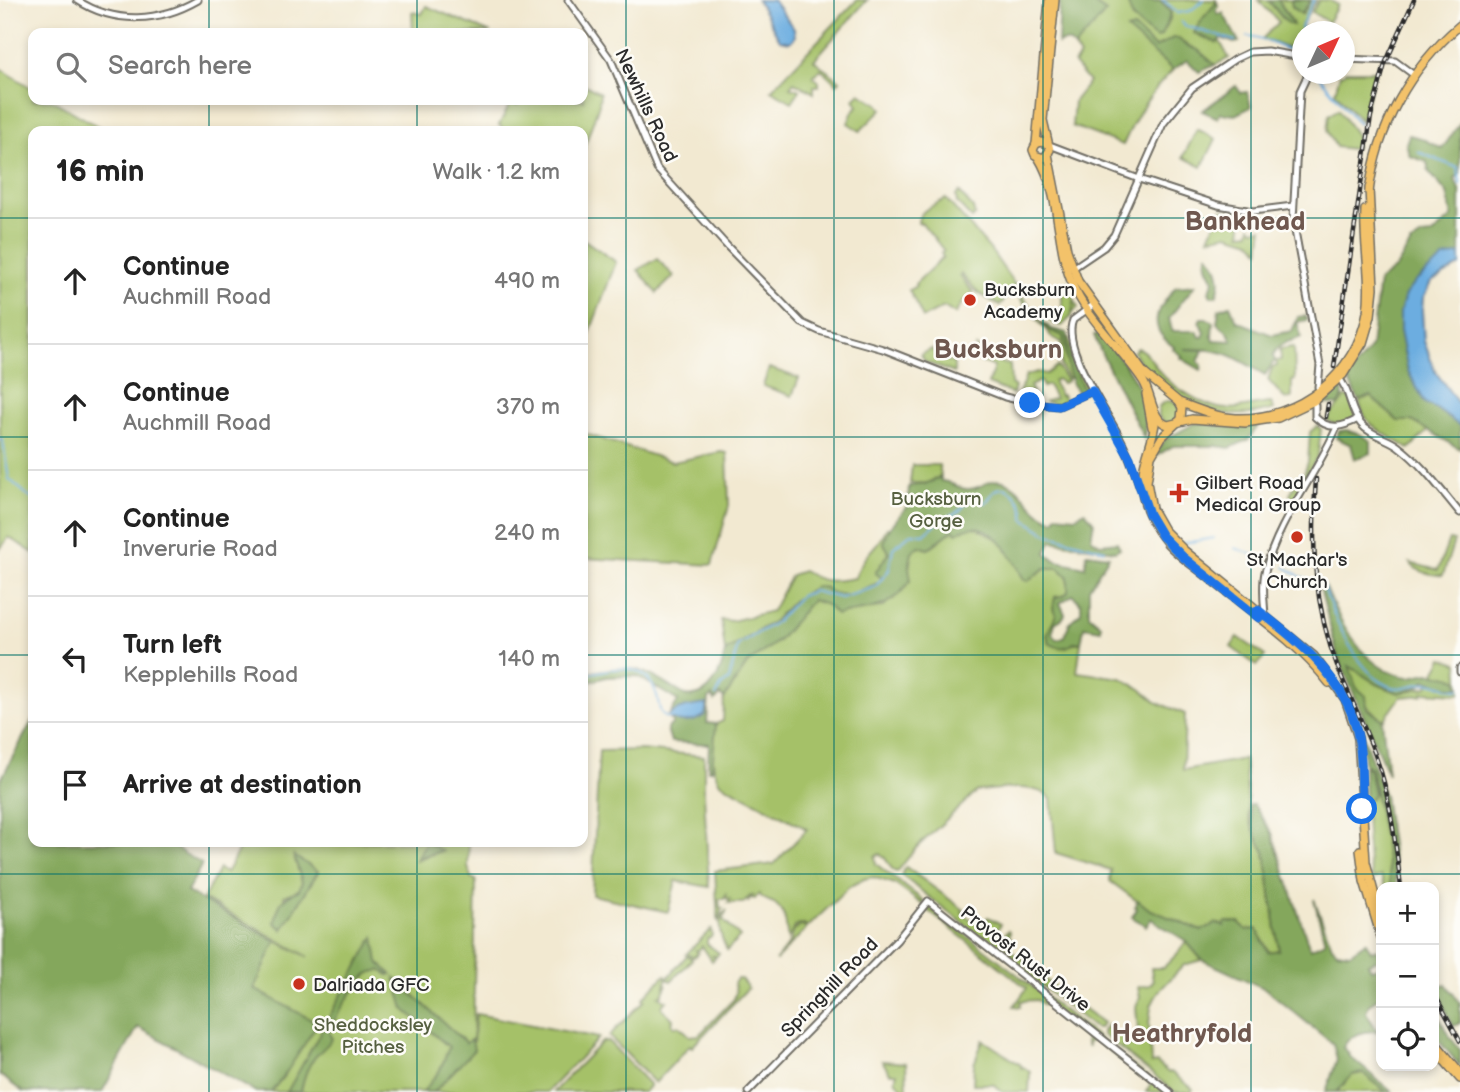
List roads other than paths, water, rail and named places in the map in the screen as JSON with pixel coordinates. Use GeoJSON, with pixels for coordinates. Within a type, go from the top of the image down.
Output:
{"type":"FeatureCollection","features":[{"type":"Feature","properties":{"kind":"main road"},"geometry":{"type":"LineString","coordinates":[[1049,0],[1036,144],[1033,151],[1048,179],[1068,274],[1137,372],[1164,424],[1192,419],[1245,423],[1278,418],[1308,405],[1338,378],[1356,346],[1366,316],[1369,288],[1365,217],[1372,169],[1381,138],[1395,106],[1414,75],[1460,25]]}},
{"type":"Feature","properties":{"kind":"main road"},"geometry":{"type":"LineString","coordinates":[[1055,0],[1044,115],[1048,150],[1072,269],[1090,307],[1144,373],[1182,408],[1182,416],[1160,440],[1151,456],[1147,482],[1152,509],[1166,532],[1185,551],[1251,604],[1318,669],[1337,695],[1348,716],[1355,751],[1362,871],[1376,920]]}},
{"type":"Feature","properties":{"kind":"main road"},"geometry":{"type":"LineString","coordinates":[[1036,144],[1042,142],[1048,150]]}},
{"type":"Feature","properties":{"kind":"main road"},"geometry":{"type":"LineString","coordinates":[[1038,157],[1043,158],[1048,150]]}},
{"type":"Feature","properties":{"kind":"main road"},"geometry":{"type":"LineString","coordinates":[[1137,372],[1145,390],[1151,420],[1151,436],[1142,476],[1143,496],[1152,521],[1169,545],[1317,659],[1338,687],[1352,714],[1359,742],[1366,862],[1376,899]]}},
{"type":"Feature","properties":{"kind":"main road"},"geometry":{"type":"LineString","coordinates":[[1146,455],[1161,401],[1177,401],[1223,416],[1264,416],[1299,404],[1338,378]]}},
{"type":"Feature","properties":{"kind":"main road"},"geometry":{"type":"LineString","coordinates":[[1439,1047],[1460,1072]]}},
{"type":"Feature","properties":{"kind":"main road"},"geometry":{"type":"LineString","coordinates":[[1439,1055],[1460,1079]]}},
{"type":"Feature","properties":{"kind":"street"},"geometry":{"type":"LineString","coordinates":[[78,0],[108,15],[134,19],[168,13],[198,0]]}},
{"type":"Feature","properties":{"kind":"street","name":"Newhills Road"},"geometry":{"type":"LineString","coordinates":[[568,0],[611,60],[652,161],[702,219],[788,310],[808,327],[888,351],[1005,397],[1030,403],[1059,406],[1092,391]]}},
{"type":"Feature","properties":{"kind":"street"},"geometry":{"type":"LineString","coordinates":[[1072,269],[1104,247],[1114,235],[1163,124],[1183,97],[1235,59],[1250,52],[1267,51],[1292,55]]}},
{"type":"Feature","properties":{"kind":"street"},"geometry":{"type":"LineString","coordinates":[[1355,59],[1395,61],[1414,75]]}},
{"type":"Feature","properties":{"kind":"street"},"geometry":{"type":"LineString","coordinates":[[1303,84],[1300,91],[1293,220],[1319,361],[1318,387]]}},
{"type":"Feature","properties":{"kind":"street"},"geometry":{"type":"LineString","coordinates":[[1048,150],[1062,149],[1139,179],[1241,210],[1293,206]]}},
{"type":"Feature","properties":{"kind":"street"},"geometry":{"type":"LineString","coordinates":[[1069,257],[1081,261]]}},
{"type":"Feature","properties":{"kind":"street"},"geometry":{"type":"LineString","coordinates":[[1090,307],[1073,320],[1071,329],[1084,373],[1130,458],[1143,496]]}},
{"type":"Feature","properties":{"kind":"street"},"geometry":{"type":"LineString","coordinates":[[1338,378],[1347,388],[1358,419],[1370,432],[1400,448],[1428,475],[1460,513]]}},
{"type":"Feature","properties":{"kind":"street"},"geometry":{"type":"LineString","coordinates":[[1315,405],[1318,421],[1336,427],[1358,419]]}},
{"type":"Feature","properties":{"kind":"street"},"geometry":{"type":"LineString","coordinates":[[1261,615],[1265,573],[1279,538],[1336,427]]}},
{"type":"Feature","properties":{"kind":"street"},"geometry":{"type":"LineString","coordinates":[[1130,458],[1136,463],[1146,455]]}},
{"type":"Feature","properties":{"kind":"street"},"geometry":{"type":"LineString","coordinates":[[1251,604],[1263,596]]}},
{"type":"Feature","properties":{"kind":"street","name":"Springhill Road"},"geometry":{"type":"LineString","coordinates":[[748,1092],[897,940],[928,901]]}},
{"type":"Feature","properties":{"kind":"street","name":"Provost Rust Drive"},"geometry":{"type":"LineString","coordinates":[[928,901],[1170,1092]]}},
{"type":"Feature","properties":{"kind":"water"},"geometry":{"type":"Polygon","coordinates":[[[757,0],[773,0],[794,29],[795,37],[790,42],[780,40],[757,0]]]}},
{"type":"Feature","properties":{"kind":"water"},"geometry":{"type":"Polygon","coordinates":[[[1460,254],[1460,266],[1431,282],[1423,299],[1422,310],[1424,341],[1435,371],[1460,406],[1460,426],[1425,403],[1408,371],[1400,330],[1400,312],[1405,295],[1415,282],[1444,258],[1460,254]]]}},
{"type":"Feature","properties":{"kind":"water"},"geometry":{"type":"Polygon","coordinates":[[[707,704],[705,715],[696,720],[682,722],[668,717],[681,709],[707,704]]]}},
{"type":"Feature","properties":{"kind":"waterway"},"geometry":{"type":"LineString","coordinates":[[1163,0],[1178,13],[1190,11],[1204,0]]}},
{"type":"Feature","properties":{"kind":"waterway"},"geometry":{"type":"LineString","coordinates":[[1303,21],[1314,0]]}},
{"type":"Feature","properties":{"kind":"waterway"},"geometry":{"type":"LineString","coordinates":[[1181,22],[1186,26],[1235,41]]}},
{"type":"Feature","properties":{"kind":"waterway"},"geometry":{"type":"LineString","coordinates":[[1248,36],[1292,51]]}},
{"type":"Feature","properties":{"kind":"waterway"},"geometry":{"type":"LineString","coordinates":[[1325,84],[1359,124]]}},
{"type":"Feature","properties":{"kind":"waterway"},"geometry":{"type":"LineString","coordinates":[[1418,152],[1458,168],[1460,185]]}},
{"type":"Feature","properties":{"kind":"waterway"},"geometry":{"type":"LineString","coordinates":[[0,438],[3,441],[9,479],[28,496]]}},
{"type":"Feature","properties":{"kind":"waterway"},"geometry":{"type":"LineString","coordinates":[[716,696],[721,686],[729,680],[738,645],[776,622],[800,596],[813,591],[841,598],[875,587],[889,570],[893,548],[912,533],[924,534],[939,521],[959,511],[969,500],[975,498],[985,503],[996,490],[1007,489],[1020,502],[1024,519],[1047,534],[1104,550]]}},
{"type":"Feature","properties":{"kind":"waterway"},"geometry":{"type":"LineString","coordinates":[[1184,543],[1214,538]]}},
{"type":"Feature","properties":{"kind":"waterway"},"geometry":{"type":"LineString","coordinates":[[1235,548],[1252,554]]}},
{"type":"Feature","properties":{"kind":"waterway"},"geometry":{"type":"LineString","coordinates":[[1285,567],[1301,577],[1323,584],[1348,643],[1367,670],[1379,680],[1395,688],[1429,683],[1460,689]]}},
{"type":"Feature","properties":{"kind":"waterway"},"geometry":{"type":"LineString","coordinates":[[588,674],[615,669],[635,670],[650,682],[661,713],[670,718]]}},
{"type":"Feature","properties":{"kind":"railway"},"geometry":{"type":"LineString","coordinates":[[1334,367],[1371,116],[1385,64],[1414,0]]}},
{"type":"Feature","properties":{"kind":"railway"},"geometry":{"type":"LineString","coordinates":[[1326,417],[1328,404]]}},
{"type":"Feature","properties":{"kind":"railway"},"geometry":{"type":"LineString","coordinates":[[1316,479],[1314,551],[1319,599],[1338,668],[1381,772],[1391,815],[1400,882]]}},
{"type":"Feature","properties":{"kind":"railway"},"geometry":{"type":"LineString","coordinates":[[1439,1002],[1460,1041]]}},
{"type":"Feature","properties":{"kind":"place","name":"Bucksburn Academy"},"geometry":{"type":"Point","coordinates":[970,300]}},
{"type":"Feature","properties":{"kind":"place","name":"Gilbert Road Medical Group"},"geometry":{"type":"Point","coordinates":[1179,493]}},
{"type":"Feature","properties":{"kind":"place","name":"St Machar's Church"},"geometry":{"type":"Point","coordinates":[1297,537]}},
{"type":"Feature","properties":{"kind":"place","name":"Dalriada GFC"},"geometry":{"type":"Point","coordinates":[299,984]}},
{"type":"Feature","properties":{"kind":"district","name":"Bankhead"},"geometry":{"type":"Point","coordinates":[1245,221]}},
{"type":"Feature","properties":{"kind":"district","name":"Bucksburn"},"geometry":{"type":"Point","coordinates":[998,349]}},
{"type":"Feature","properties":{"kind":"district","name":"Heathryfold"},"geometry":{"type":"Point","coordinates":[1182,1033]}},
{"type":"Feature","properties":{"kind":"park label","name":"Bucksburn Gorge"},"geometry":{"type":"Point","coordinates":[936,509]}},
{"type":"Feature","properties":{"kind":"park label","name":"Sheddocksley Pitches"},"geometry":{"type":"Point","coordinates":[373,1035]}}]}
